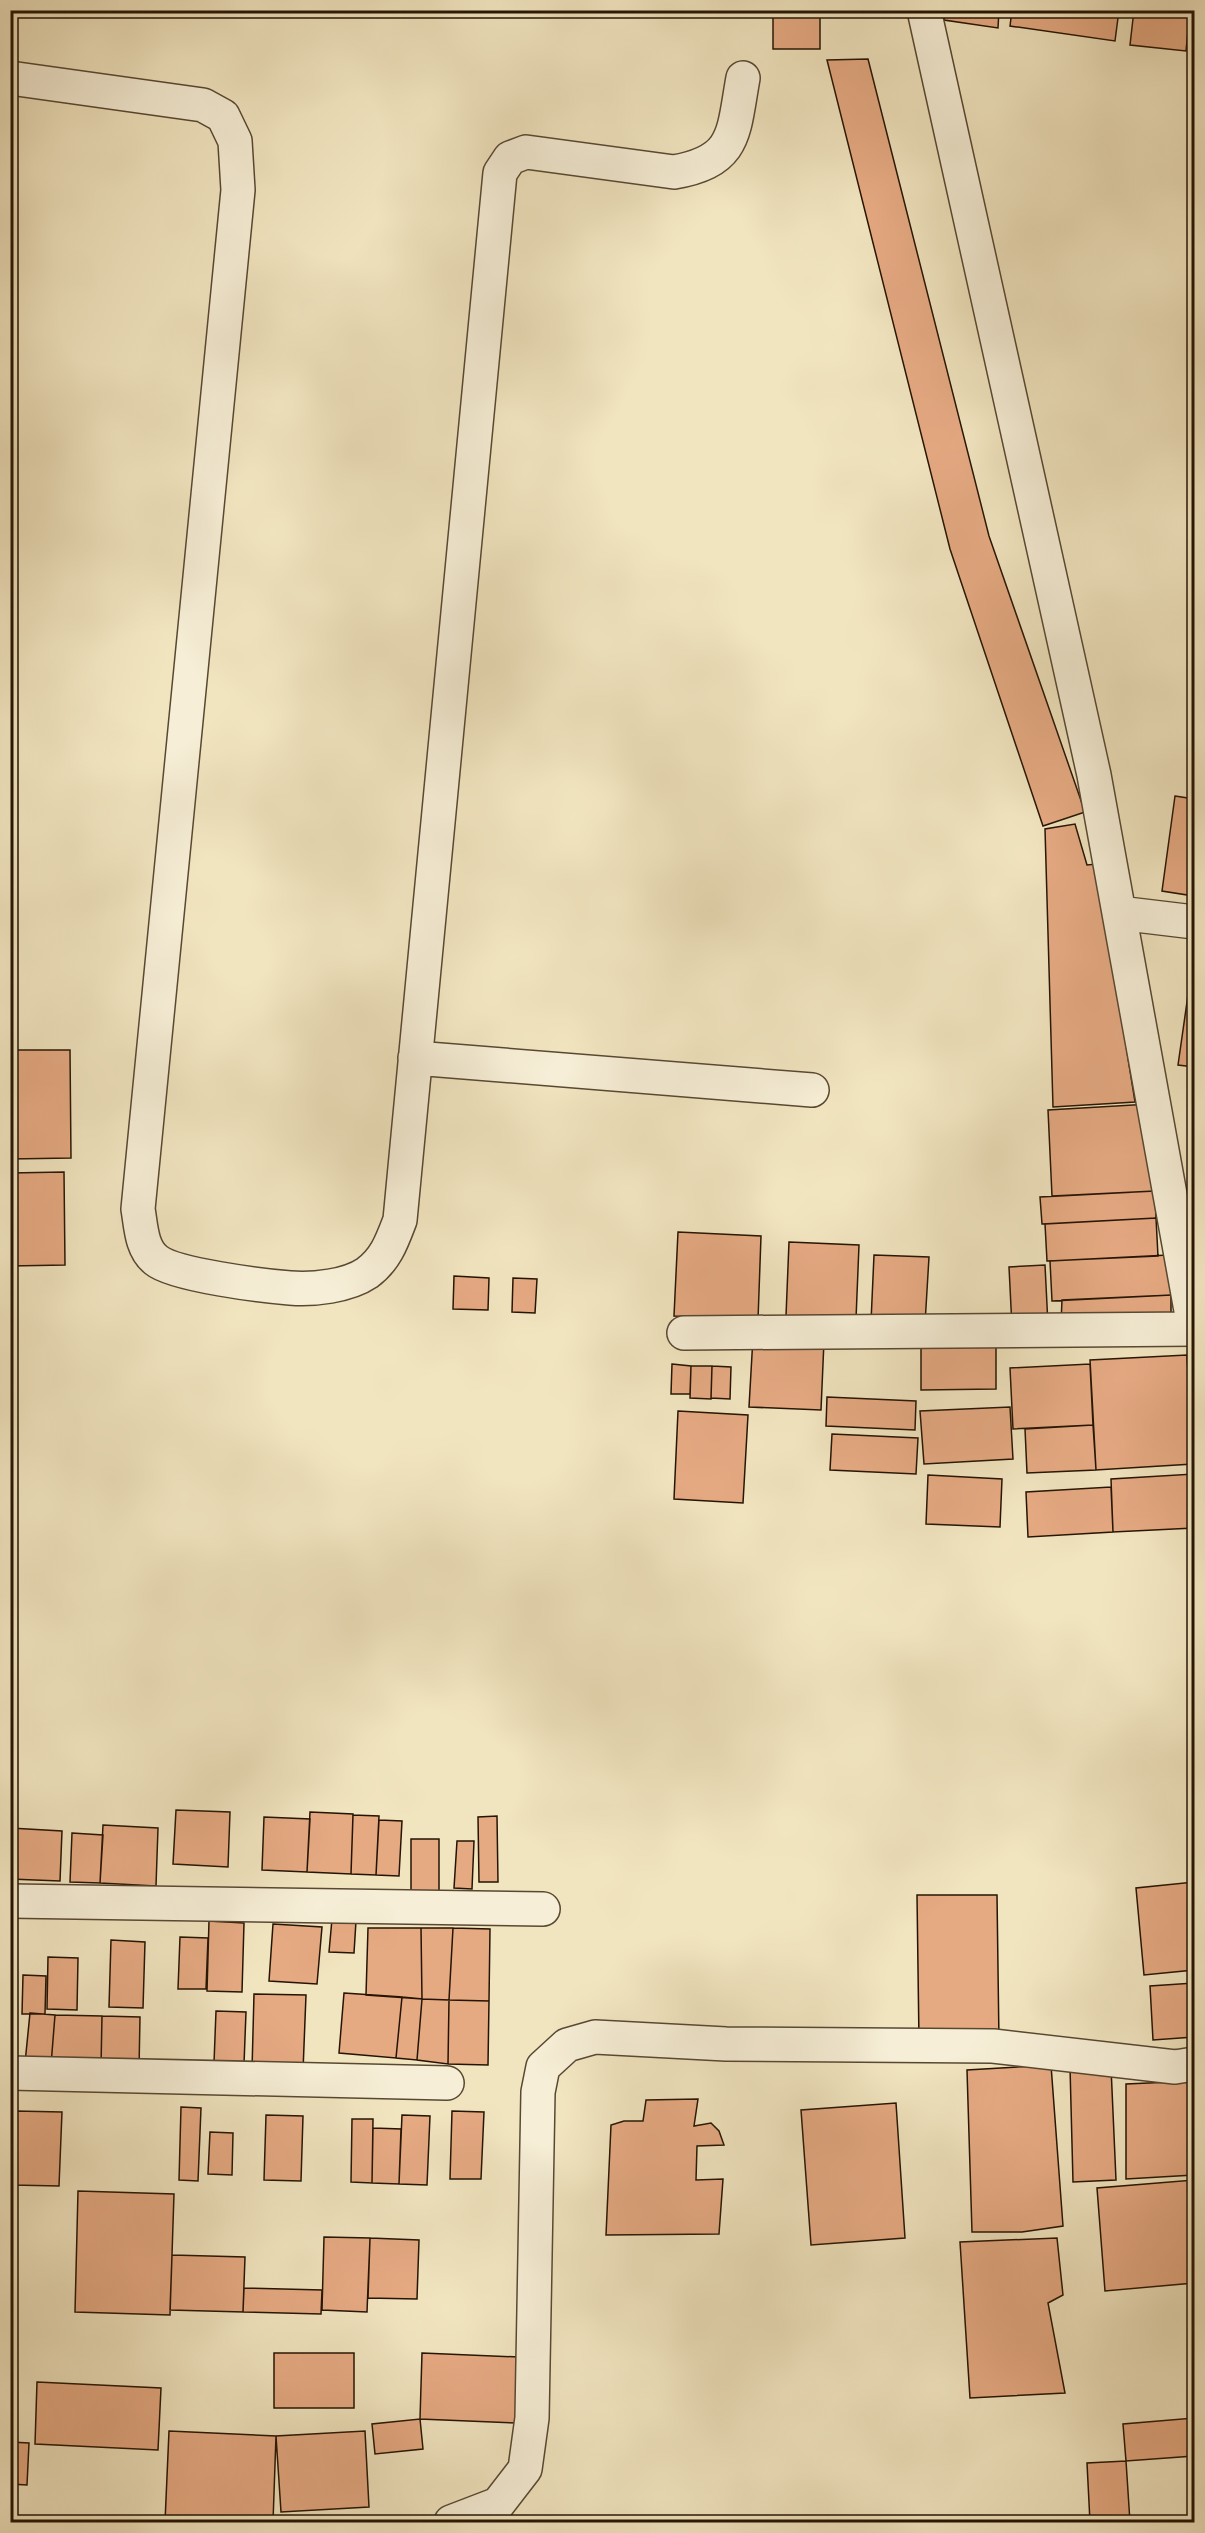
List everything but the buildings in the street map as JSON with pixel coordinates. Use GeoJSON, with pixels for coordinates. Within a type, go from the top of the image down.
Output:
{"type":"FeatureCollection","features":[{"type":"Feature","properties":{"kind":"street"},"geometry":{"type":"LineString","coordinates":[[684,1333],[1194,1328],[1094,775],[924,10]]}},
{"type":"Feature","properties":{"kind":"street"},"geometry":{"type":"LineString","coordinates":[[10,78],[203,105],[223,116],[235,141],[238,190],[138,1209],[144,1244],[156,1260],[181,1271],[292,1288],[336,1285],[366,1274],[387,1254],[400,1220],[500,173],[510,158],[526,152],[674,172],[698,168],[718,157],[733,133],[743,78]]}},
{"type":"Feature","properties":{"kind":"street"},"geometry":{"type":"LineString","coordinates":[[1119,913],[1194,922]]}},
{"type":"Feature","properties":{"kind":"street"},"geometry":{"type":"LineString","coordinates":[[415,1058],[812,1090]]}},
{"type":"Feature","properties":{"kind":"street"},"geometry":{"type":"LineString","coordinates":[[10,1901],[543,1909]]}},
{"type":"Feature","properties":{"kind":"street"},"geometry":{"type":"LineString","coordinates":[[451,2523],[498,2504],[525,2469],[532,2418],[538,2092],[543,2067],[567,2045],[595,2037],[726,2044],[993,2046],[1174,2067],[1194,2064]]}},
{"type":"Feature","properties":{"kind":"street"},"geometry":{"type":"LineString","coordinates":[[10,2073],[447,2083]]}}]}
